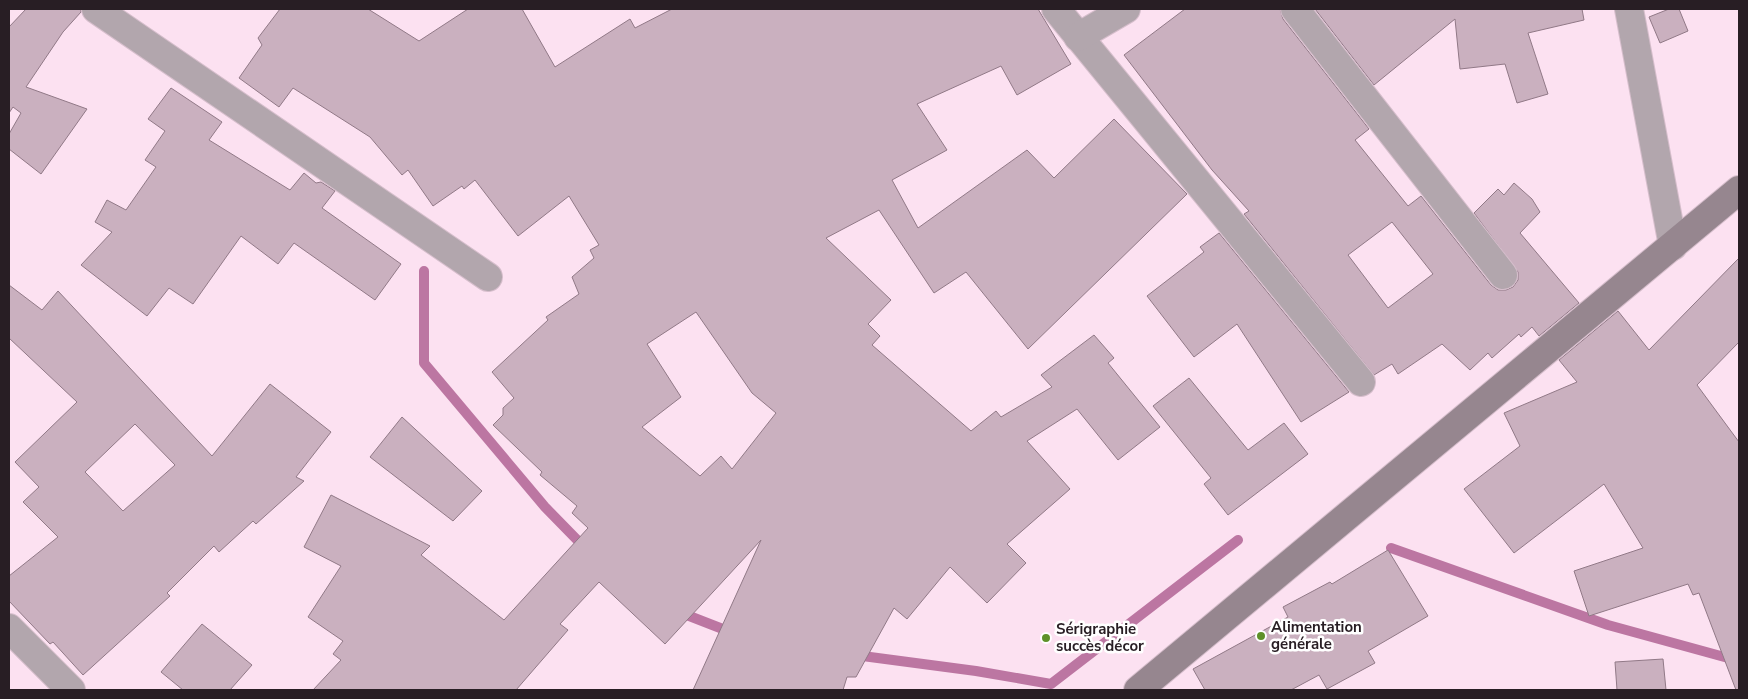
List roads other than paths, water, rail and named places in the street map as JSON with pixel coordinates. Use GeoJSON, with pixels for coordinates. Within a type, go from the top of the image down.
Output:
{"type":"FeatureCollection","features":[{"type":"Feature","properties":{"kind":"street"},"geometry":{"type":"LineString","coordinates":[[96,9],[488,276]]}},
{"type":"Feature","properties":{"kind":"street"},"geometry":{"type":"LineString","coordinates":[[1056,9],[1361,382]]}},
{"type":"Feature","properties":{"kind":"street"},"geometry":{"type":"LineString","coordinates":[[1078,37],[1126,9]]}},
{"type":"Feature","properties":{"kind":"street"},"geometry":{"type":"LineString","coordinates":[[1295,9],[1503,275]]}},
{"type":"Feature","properties":{"kind":"street"},"geometry":{"type":"LineString","coordinates":[[1629,9],[1673,246]]}},
{"type":"Feature","properties":{"kind":"street"},"geometry":{"type":"LineString","coordinates":[[1138,690],[1739,190]]}},
{"type":"Feature","properties":{"kind":"street"},"geometry":{"type":"LineString","coordinates":[[9,628],[71,690]]}},
{"type":"Feature","properties":{"kind":"waterway"},"geometry":{"type":"LineString","coordinates":[[424,271],[424,363],[545,507],[586,549]]}},
{"type":"Feature","properties":{"kind":"waterway"},"geometry":{"type":"LineString","coordinates":[[855,655],[976,671],[1051,684],[1238,540]]}},
{"type":"Feature","properties":{"kind":"waterway"},"geometry":{"type":"LineString","coordinates":[[1391,548],[1608,625],[1739,661]]}},
{"type":"Feature","properties":{"kind":"waterway"},"geometry":{"type":"LineString","coordinates":[[679,612],[733,633]]}},
{"type":"Feature","properties":{"kind":"place","name":"Alimentation générale"},"geometry":{"type":"Point","coordinates":[1261,636]}},
{"type":"Feature","properties":{"kind":"place","name":"Sérigraphie succès décor"},"geometry":{"type":"Point","coordinates":[1046,638]}}]}
